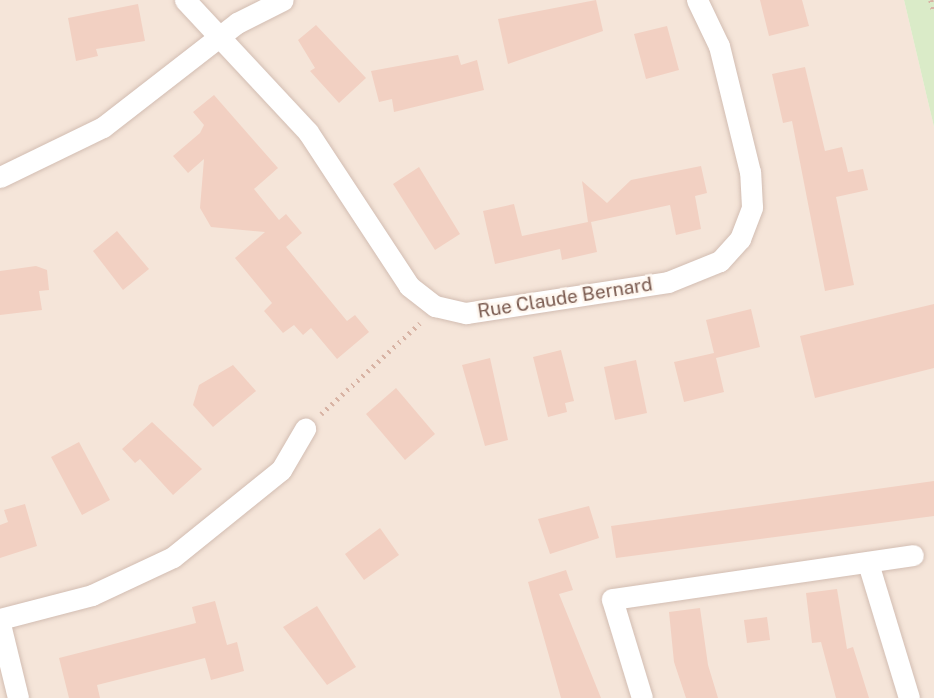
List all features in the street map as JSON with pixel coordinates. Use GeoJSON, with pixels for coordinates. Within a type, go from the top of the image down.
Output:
{"type":"FeatureCollection","features":[{"type":"Feature","properties":{"kind":"street"},"geometry":{"type":"LineString","coordinates":[[185,0],[215,38],[308,132],[401,275],[435,306]]}},
{"type":"Feature","properties":{"kind":"street"},"geometry":{"type":"LineString","coordinates":[[0,177],[103,127],[215,38],[283,0]]}},
{"type":"Feature","properties":{"kind":"street","name":"Rue Claude Bernard"},"geometry":{"type":"LineString","coordinates":[[435,306],[485,312],[668,282],[704,270],[731,250],[748,223],[753,190],[719,47],[697,0]]}},
{"type":"Feature","properties":{"kind":"street"},"geometry":{"type":"LineString","coordinates":[[18,698],[0,621],[92,595],[173,557],[281,470],[305,429]]}},
{"type":"Feature","properties":{"kind":"street"},"geometry":{"type":"LineString","coordinates":[[642,698],[612,599],[913,555]]}},
{"type":"Feature","properties":{"kind":"street"},"geometry":{"type":"LineString","coordinates":[[867,563],[909,698]]}},
{"type":"Feature","properties":{"kind":"path"},"geometry":{"type":"LineString","coordinates":[[931,0],[934,12]]}},
{"type":"Feature","properties":{"kind":"path"},"geometry":{"type":"LineString","coordinates":[[305,429],[435,306]]}},
{"type":"Feature","properties":{"kind":"shaded area"},"geometry":{"type":"Polygon","coordinates":[[[0,0],[904,0],[934,127],[934,698],[0,698],[0,0]]]}},
{"type":"Feature","properties":{"kind":"green space"},"geometry":{"type":"Polygon","coordinates":[[[904,0],[934,0],[934,127],[904,0]]]}},
{"type":"Feature","properties":{"kind":"building"},"geometry":{"type":"Polygon","coordinates":[[[596,0],[603,31],[508,64],[498,19],[596,0]]]}},
{"type":"Feature","properties":{"kind":"building"},"geometry":{"type":"Polygon","coordinates":[[[760,0],[802,0],[809,26],[769,36],[760,0]]]}},
{"type":"Feature","properties":{"kind":"building"},"geometry":{"type":"Polygon","coordinates":[[[138,4],[145,41],[96,49],[98,56],[76,61],[68,18],[138,4]]]}},
{"type":"Feature","properties":{"kind":"building"},"geometry":{"type":"Polygon","coordinates":[[[316,25],[366,78],[339,103],[310,71],[315,68],[298,40],[316,25]]]}},
{"type":"Feature","properties":{"kind":"building"},"geometry":{"type":"Polygon","coordinates":[[[667,26],[679,70],[646,79],[634,34],[667,26]]]}},
{"type":"Feature","properties":{"kind":"building"},"geometry":{"type":"Polygon","coordinates":[[[458,55],[461,65],[477,60],[484,90],[394,112],[392,99],[379,102],[371,71],[458,55]]]}},
{"type":"Feature","properties":{"kind":"building"},"geometry":{"type":"Polygon","coordinates":[[[805,67],[825,151],[842,147],[848,172],[863,169],[868,190],[836,197],[854,285],[825,291],[792,121],[783,123],[772,74],[805,67]]]}},
{"type":"Feature","properties":{"kind":"building"},"geometry":{"type":"Polygon","coordinates":[[[214,95],[278,168],[254,189],[279,220],[286,214],[302,233],[286,247],[347,321],[355,315],[369,332],[337,359],[311,328],[303,335],[294,325],[283,333],[264,311],[272,303],[235,258],[265,232],[211,227],[200,208],[204,159],[188,173],[173,156],[200,133],[204,125],[193,112],[214,95]]]}},
{"type":"Feature","properties":{"kind":"building"},"geometry":{"type":"Polygon","coordinates":[[[701,166],[707,193],[695,196],[701,229],[676,235],[670,205],[591,222],[597,252],[562,260],[560,249],[495,264],[483,211],[514,204],[522,236],[588,222],[582,181],[607,203],[631,180],[701,166]]]}},
{"type":"Feature","properties":{"kind":"building"},"geometry":{"type":"Polygon","coordinates":[[[419,167],[460,234],[435,250],[393,184],[419,167]]]}},
{"type":"Feature","properties":{"kind":"building"},"geometry":{"type":"Polygon","coordinates":[[[117,231],[149,269],[123,290],[93,251],[117,231]]]}},
{"type":"Feature","properties":{"kind":"building"},"geometry":{"type":"Polygon","coordinates":[[[36,266],[47,270],[49,290],[39,291],[42,310],[0,315],[0,271],[36,266]]]}},
{"type":"Feature","properties":{"kind":"building"},"geometry":{"type":"Polygon","coordinates":[[[934,304],[934,368],[815,398],[800,336],[934,304]]]}},
{"type":"Feature","properties":{"kind":"building"},"geometry":{"type":"Polygon","coordinates":[[[751,309],[760,347],[716,358],[724,392],[684,402],[674,362],[714,353],[706,320],[751,309]]]}},
{"type":"Feature","properties":{"kind":"building"},"geometry":{"type":"Polygon","coordinates":[[[561,350],[574,401],[565,403],[567,412],[548,417],[533,357],[561,350]]]}},
{"type":"Feature","properties":{"kind":"building"},"geometry":{"type":"Polygon","coordinates":[[[490,358],[508,440],[485,446],[462,365],[490,358]]]}},
{"type":"Feature","properties":{"kind":"building"},"geometry":{"type":"Polygon","coordinates":[[[636,360],[647,413],[615,420],[604,367],[636,360]]]}},
{"type":"Feature","properties":{"kind":"building"},"geometry":{"type":"Polygon","coordinates":[[[233,365],[256,391],[213,427],[193,405],[199,385],[233,365]]]}},
{"type":"Feature","properties":{"kind":"building"},"geometry":{"type":"Polygon","coordinates":[[[396,388],[435,434],[405,460],[366,414],[396,388]]]}},
{"type":"Feature","properties":{"kind":"building"},"geometry":{"type":"Polygon","coordinates":[[[152,422],[202,469],[173,495],[140,459],[135,463],[122,449],[152,422]]]}},
{"type":"Feature","properties":{"kind":"building"},"geometry":{"type":"Polygon","coordinates":[[[79,442],[110,500],[82,515],[51,457],[79,442]]]}},
{"type":"Feature","properties":{"kind":"building"},"geometry":{"type":"Polygon","coordinates":[[[934,481],[934,516],[616,558],[611,526],[934,481]]]}},
{"type":"Feature","properties":{"kind":"building"},"geometry":{"type":"Polygon","coordinates":[[[25,504],[37,546],[0,558],[0,525],[8,522],[4,510],[25,504]]]}},
{"type":"Feature","properties":{"kind":"building"},"geometry":{"type":"Polygon","coordinates":[[[589,506],[599,538],[550,554],[538,519],[589,506]]]}},
{"type":"Feature","properties":{"kind":"building"},"geometry":{"type":"Polygon","coordinates":[[[380,528],[399,555],[364,580],[345,554],[380,528]]]}},
{"type":"Feature","properties":{"kind":"building"},"geometry":{"type":"Polygon","coordinates":[[[566,570],[573,590],[559,594],[601,698],[561,698],[528,582],[566,570]]]}},
{"type":"Feature","properties":{"kind":"building"},"geometry":{"type":"Polygon","coordinates":[[[837,589],[847,649],[853,647],[869,698],[836,698],[821,642],[812,643],[806,593],[837,589]]]}},
{"type":"Feature","properties":{"kind":"building"},"geometry":{"type":"Polygon","coordinates":[[[215,601],[227,645],[237,642],[244,671],[211,680],[205,658],[97,685],[100,698],[69,698],[59,658],[196,623],[192,607],[215,601]]]}},
{"type":"Feature","properties":{"kind":"building"},"geometry":{"type":"Polygon","coordinates":[[[317,606],[356,667],[327,685],[283,627],[317,606]]]}},
{"type":"Feature","properties":{"kind":"building"},"geometry":{"type":"Polygon","coordinates":[[[700,608],[708,665],[718,698],[686,698],[674,662],[669,612],[700,608]]]}},
{"type":"Feature","properties":{"kind":"building"},"geometry":{"type":"Polygon","coordinates":[[[767,617],[770,640],[747,643],[744,620],[767,617]]]}}]}
